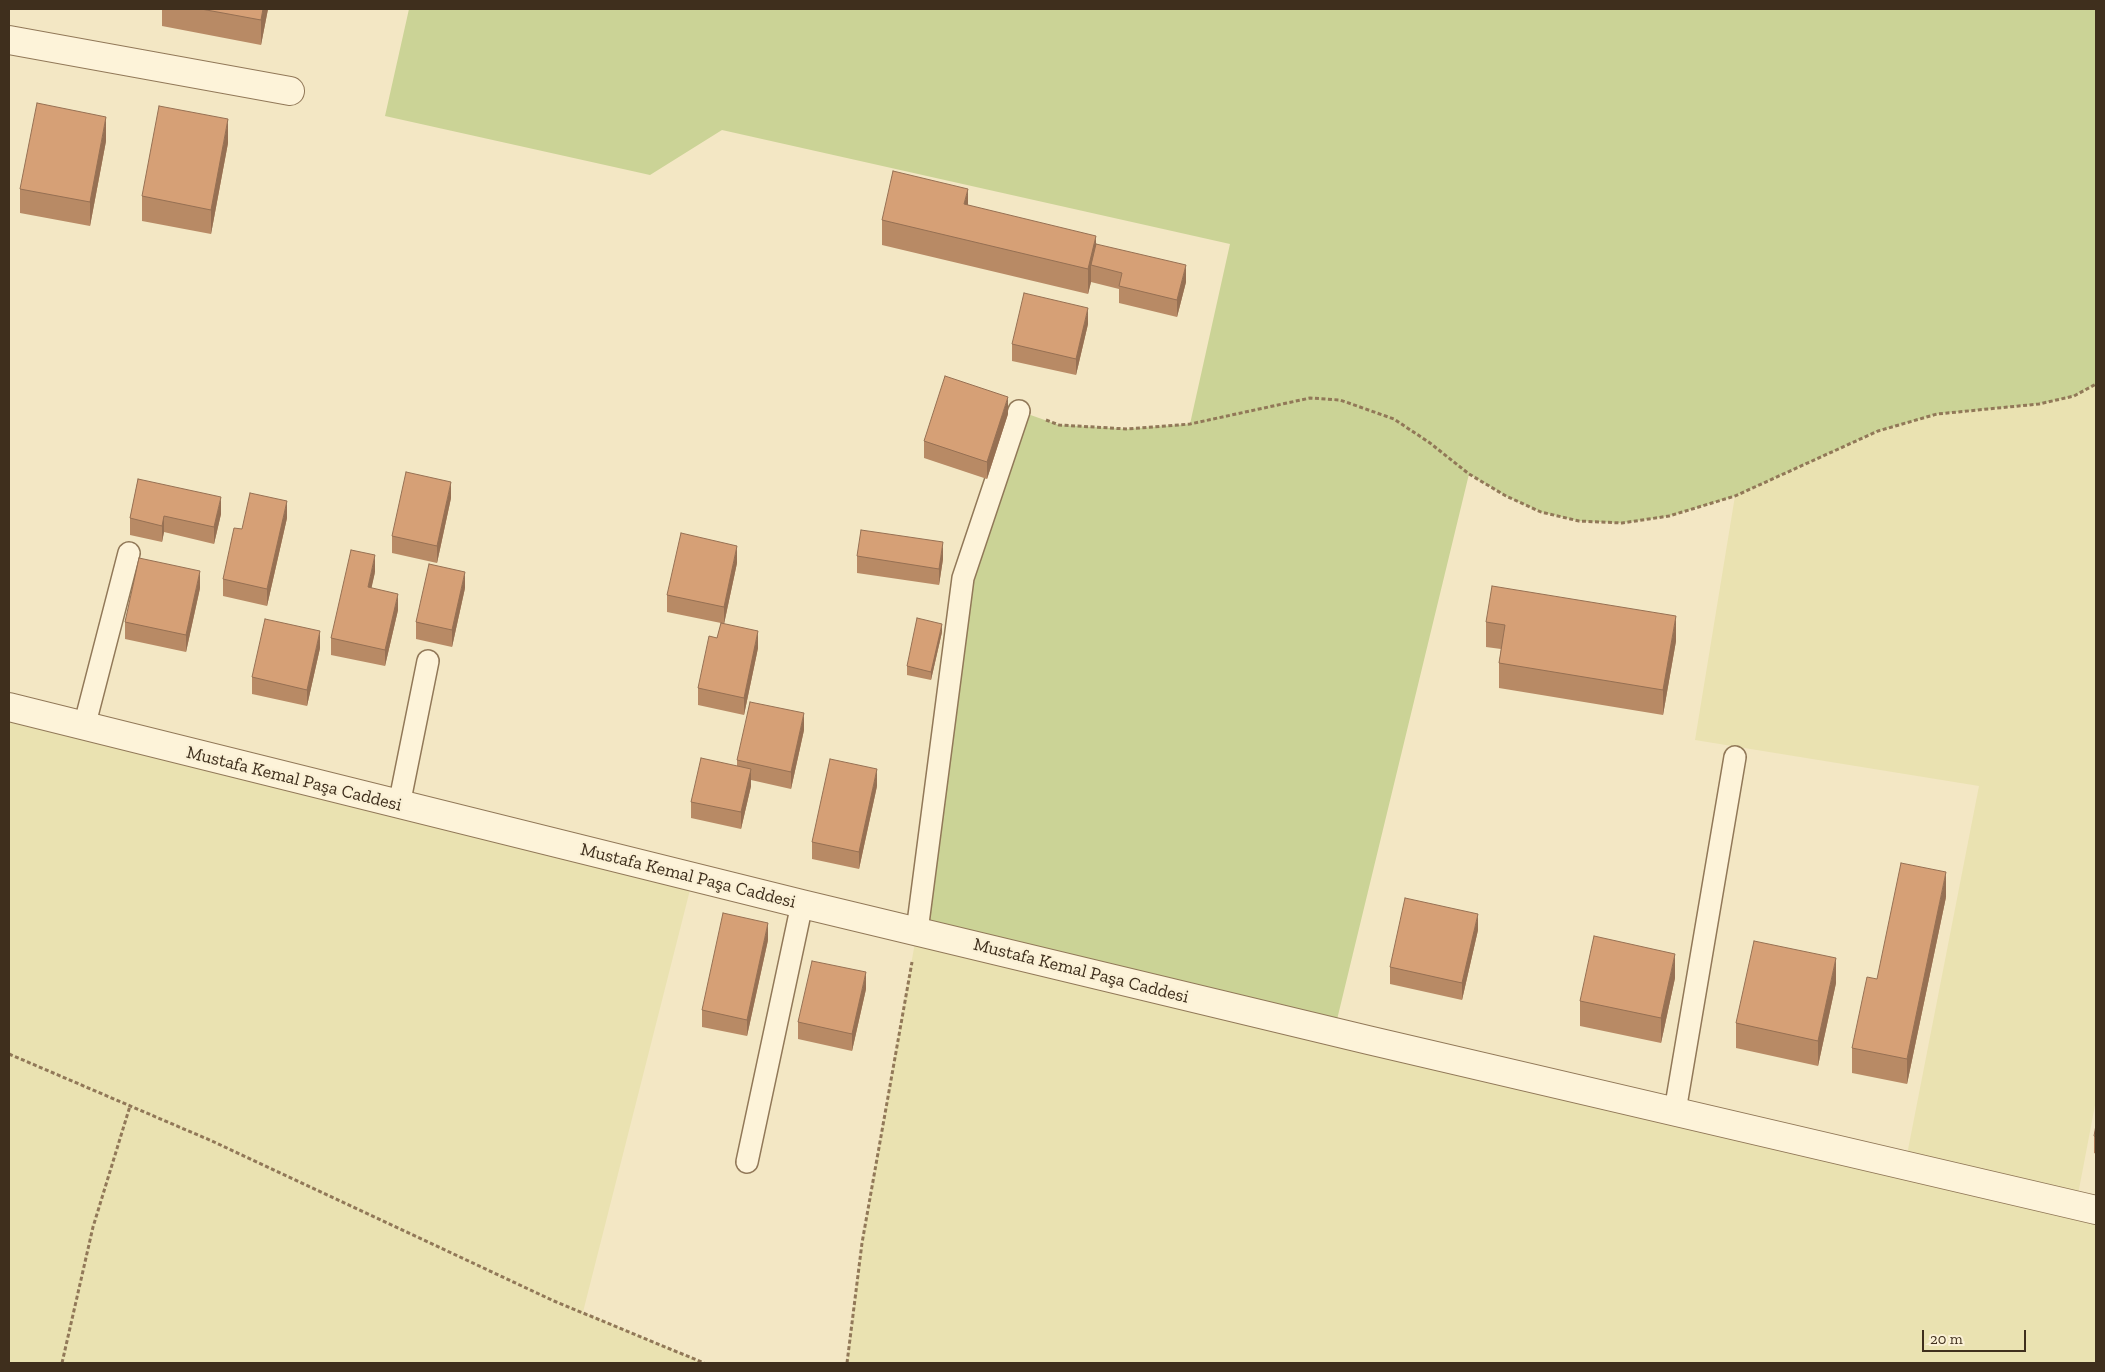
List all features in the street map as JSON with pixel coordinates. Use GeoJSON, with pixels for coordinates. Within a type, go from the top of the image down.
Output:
{"type":"FeatureCollection","features":[{"type":"Feature","properties":{"kind":"street"},"geometry":{"type":"LineString","coordinates":[[9,41],[290,91]]}},
{"type":"Feature","properties":{"kind":"street","name":"Mustafa Kemal Paşa Caddesi"},"geometry":{"type":"LineString","coordinates":[[9,707],[802,904],[1368,1040],[2096,1210]]}},
{"type":"Feature","properties":{"kind":"lane"},"geometry":{"type":"LineString","coordinates":[[917,931],[963,578],[1019,411]]}},
{"type":"Feature","properties":{"kind":"lane"},"geometry":{"type":"LineString","coordinates":[[84,727],[129,554]]}},
{"type":"Feature","properties":{"kind":"lane"},"geometry":{"type":"LineString","coordinates":[[399,805],[428,660]]}},
{"type":"Feature","properties":{"kind":"lane"},"geometry":{"type":"LineString","coordinates":[[1675,1111],[1735,757]]}},
{"type":"Feature","properties":{"kind":"lane"},"geometry":{"type":"LineString","coordinates":[[747,1162],[802,904]]}},
{"type":"Feature","properties":{"kind":"path"},"geometry":{"type":"LineString","coordinates":[[1019,411],[1059,424],[1128,429],[1190,424],[1310,398],[1340,400],[1394,419],[1430,443],[1469,474],[1506,496],[1541,512],[1579,521],[1622,523],[1669,516],[1735,496],[1878,431],[1937,414],[2040,404],[2074,396],[2096,384]]}},
{"type":"Feature","properties":{"kind":"path"},"geometry":{"type":"LineString","coordinates":[[847,1363],[862,1243],[917,931]]}},
{"type":"Feature","properties":{"kind":"path"},"geometry":{"type":"LineString","coordinates":[[9,1054],[221,1145],[554,1301],[704,1363]]}},
{"type":"Feature","properties":{"kind":"path"},"geometry":{"type":"LineString","coordinates":[[62,1363],[93,1228],[130,1106]]}},
{"type":"Feature","properties":{"kind":"shaded area"},"geometry":{"type":"Polygon","coordinates":[[[2096,384],[2096,1100],[2076,1205],[2096,1210],[2096,1363],[847,1363],[862,1243],[917,931],[1905,1165],[1979,786],[1695,740],[1735,496],[1878,431],[1937,414],[2039,404],[2074,396],[2096,384]]]}},
{"type":"Feature","properties":{"kind":"shaded area"},"geometry":{"type":"Polygon","coordinates":[[[9,707],[693,878],[583,1312],[704,1363],[9,1363],[9,707]]]}},
{"type":"Feature","properties":{"kind":"green space"},"geometry":{"type":"Polygon","coordinates":[[[409,9],[2096,9],[2096,384],[2074,396],[2039,404],[1937,414],[1878,431],[1735,496],[1669,516],[1622,523],[1579,521],[1541,512],[1506,496],[1469,474],[1334,1032],[917,931],[963,578],[1019,411],[1059,425],[1127,429],[1190,424],[1230,244],[722,130],[650,175],[385,116],[409,9]]]}},
{"type":"Feature","properties":{"kind":"building"},"geometry":{"type":"Polygon","coordinates":[[[201,9],[263,9],[261,20],[201,9]]]}},
{"type":"Feature","properties":{"kind":"building"},"geometry":{"type":"Polygon","coordinates":[[[37,103],[106,117],[90,202],[20,189],[37,103]]]}},
{"type":"Feature","properties":{"kind":"building"},"geometry":{"type":"Polygon","coordinates":[[[159,106],[228,119],[211,210],[142,196],[159,106]]]}},
{"type":"Feature","properties":{"kind":"building"},"geometry":{"type":"Polygon","coordinates":[[[893,171],[968,189],[964,204],[1096,236],[1088,269],[882,220],[893,171]]]}},
{"type":"Feature","properties":{"kind":"building"},"geometry":{"type":"Polygon","coordinates":[[[1096,244],[1186,265],[1177,300],[1119,286],[1122,273],[1091,265],[1096,244]]]}},
{"type":"Feature","properties":{"kind":"building"},"geometry":{"type":"Polygon","coordinates":[[[1024,293],[1088,308],[1076,359],[1012,344],[1024,293]]]}},
{"type":"Feature","properties":{"kind":"building"},"geometry":{"type":"Polygon","coordinates":[[[945,376],[1008,397],[987,462],[924,441],[945,376]]]}},
{"type":"Feature","properties":{"kind":"building"},"geometry":{"type":"Polygon","coordinates":[[[406,472],[451,482],[437,546],[392,536],[406,472]]]}},
{"type":"Feature","properties":{"kind":"building"},"geometry":{"type":"Polygon","coordinates":[[[138,479],[221,497],[214,527],[164,516],[162,526],[130,518],[138,479]]]}},
{"type":"Feature","properties":{"kind":"building"},"geometry":{"type":"Polygon","coordinates":[[[250,493],[287,501],[267,589],[223,579],[234,528],[242,529],[250,493]]]}},
{"type":"Feature","properties":{"kind":"building"},"geometry":{"type":"Polygon","coordinates":[[[861,530],[943,542],[939,569],[857,556],[861,530]]]}},
{"type":"Feature","properties":{"kind":"building"},"geometry":{"type":"Polygon","coordinates":[[[681,533],[737,546],[724,607],[667,595],[681,533]]]}},
{"type":"Feature","properties":{"kind":"building"},"geometry":{"type":"Polygon","coordinates":[[[351,550],[375,555],[368,587],[398,594],[385,650],[331,638],[351,550]]]}},
{"type":"Feature","properties":{"kind":"building"},"geometry":{"type":"Polygon","coordinates":[[[139,558],[200,571],[186,635],[125,622],[139,558]]]}},
{"type":"Feature","properties":{"kind":"building"},"geometry":{"type":"Polygon","coordinates":[[[429,564],[465,572],[452,630],[416,622],[429,564]]]}},
{"type":"Feature","properties":{"kind":"building"},"geometry":{"type":"Polygon","coordinates":[[[1492,586],[1676,616],[1663,690],[1499,663],[1505,625],[1486,622],[1492,586]]]}},
{"type":"Feature","properties":{"kind":"building"},"geometry":{"type":"Polygon","coordinates":[[[917,618],[942,624],[931,672],[907,666],[917,618]]]}},
{"type":"Feature","properties":{"kind":"building"},"geometry":{"type":"Polygon","coordinates":[[[265,619],[320,631],[307,690],[252,677],[265,619]]]}},
{"type":"Feature","properties":{"kind":"building"},"geometry":{"type":"Polygon","coordinates":[[[721,623],[758,631],[744,698],[698,688],[709,636],[717,638],[721,623]]]}},
{"type":"Feature","properties":{"kind":"building"},"geometry":{"type":"Polygon","coordinates":[[[750,702],[804,713],[791,772],[737,760],[750,702]]]}},
{"type":"Feature","properties":{"kind":"building"},"geometry":{"type":"Polygon","coordinates":[[[701,758],[751,769],[741,812],[691,802],[701,758]]]}},
{"type":"Feature","properties":{"kind":"building"},"geometry":{"type":"Polygon","coordinates":[[[830,759],[877,769],[859,852],[812,842],[830,759]]]}},
{"type":"Feature","properties":{"kind":"building"},"geometry":{"type":"Polygon","coordinates":[[[1901,863],[1946,872],[1907,1059],[1852,1048],[1867,977],[1877,979],[1901,863]]]}},
{"type":"Feature","properties":{"kind":"building"},"geometry":{"type":"Polygon","coordinates":[[[1405,898],[1478,914],[1462,983],[1390,967],[1405,898]]]}},
{"type":"Feature","properties":{"kind":"building"},"geometry":{"type":"Polygon","coordinates":[[[723,913],[768,923],[747,1020],[702,1010],[723,913]]]}},
{"type":"Feature","properties":{"kind":"building"},"geometry":{"type":"Polygon","coordinates":[[[1594,936],[1675,954],[1661,1018],[1580,1001],[1594,936]]]}},
{"type":"Feature","properties":{"kind":"building"},"geometry":{"type":"Polygon","coordinates":[[[1754,941],[1836,958],[1818,1041],[1736,1023],[1754,941]]]}},
{"type":"Feature","properties":{"kind":"building"},"geometry":{"type":"Polygon","coordinates":[[[812,961],[866,972],[852,1034],[798,1022],[812,961]]]}}]}
